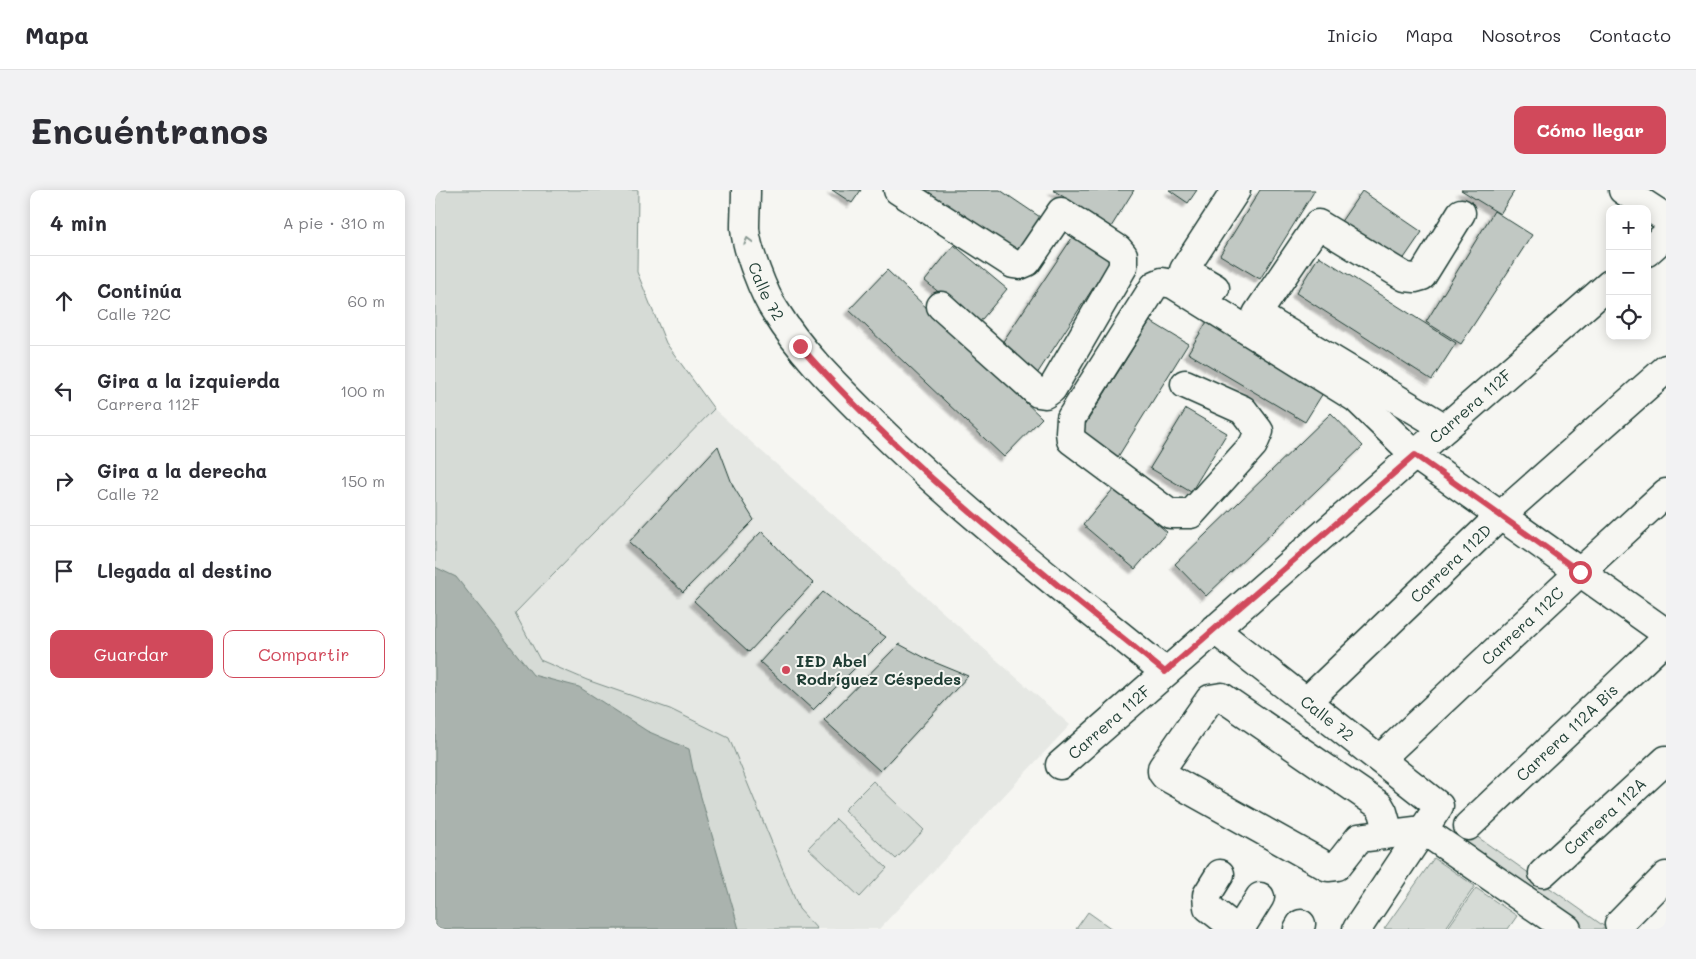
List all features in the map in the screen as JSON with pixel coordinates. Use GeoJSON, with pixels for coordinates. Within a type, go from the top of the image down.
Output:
{"type":"FeatureCollection","features":[{"type":"Feature","properties":{"kind":"street","name":"Calle 72"},"geometry":{"type":"LineString","coordinates":[[746,190],[745,230],[756,271],[775,311],[800,346],[831,381],[892,442],[971,514],[1165,672]]}},
{"type":"Feature","properties":{"kind":"street"},"geometry":{"type":"LineString","coordinates":[[898,190],[1013,264],[1021,265],[1027,262],[1061,212],[1118,249],[1123,255],[1123,267],[1051,389],[1045,394],[1038,393],[941,306]]}},
{"type":"Feature","properties":{"kind":"street"},"geometry":{"type":"LineString","coordinates":[[1236,190],[1184,270],[1445,428]]}},
{"type":"Feature","properties":{"kind":"street"},"geometry":{"type":"LineString","coordinates":[[1623,190],[1666,218]]}},
{"type":"Feature","properties":{"kind":"street"},"geometry":{"type":"LineString","coordinates":[[1257,314],[1318,224],[1405,277],[1415,278],[1422,276],[1461,213]]}},
{"type":"Feature","properties":{"kind":"street"},"geometry":{"type":"LineString","coordinates":[[1649,250],[1666,235]]}},
{"type":"Feature","properties":{"kind":"street"},"geometry":{"type":"LineString","coordinates":[[1185,384],[1243,410],[1259,431],[1253,445],[1191,514],[1170,514],[1071,440],[1071,418],[1155,285],[1162,282],[1173,284],[1357,398],[1415,455],[1666,632]]}},
{"type":"Feature","properties":{"kind":"street","name":"Carrera 112F"},"geometry":{"type":"LineString","coordinates":[[1060,765],[1606,287]]}},
{"type":"Feature","properties":{"kind":"street","name":"Carrera 112D"},"geometry":{"type":"LineString","coordinates":[[1307,701],[1500,516],[1666,369]]}},
{"type":"Feature","properties":{"kind":"street","name":"Carrera 112C"},"geometry":{"type":"LineString","coordinates":[[1381,760],[1666,493]]}},
{"type":"Feature","properties":{"kind":"street","name":"Calle 72"},"geometry":{"type":"LineString","coordinates":[[1214,629],[1439,806],[1423,830]]}},
{"type":"Feature","properties":{"kind":"street","name":"Carrera 112A Bis"},"geometry":{"type":"LineString","coordinates":[[1468,826],[1666,639]]}},
{"type":"Feature","properties":{"kind":"street"},"geometry":{"type":"LineString","coordinates":[[1389,833],[1382,808],[1379,805],[1222,697],[1210,699],[1162,768],[1165,776],[1328,867],[1337,866],[1359,838],[1423,830],[1567,929]]}},
{"type":"Feature","properties":{"kind":"street","name":"Carrera 112A"},"geometry":{"type":"LineString","coordinates":[[1543,873],[1666,760]]}},
{"type":"Feature","properties":{"kind":"street"},"geometry":{"type":"LineString","coordinates":[[1357,929],[1423,830]]}},
{"type":"Feature","properties":{"kind":"street"},"geometry":{"type":"LineString","coordinates":[[1220,874],[1207,895],[1208,907],[1236,929]]}},
{"type":"Feature","properties":{"kind":"street"},"geometry":{"type":"LineString","coordinates":[[1619,924],[1666,876]]}},
{"type":"Feature","properties":{"kind":"street"},"geometry":{"type":"LineString","coordinates":[[1240,929],[1260,897]]}},
{"type":"Feature","properties":{"kind":"shaded area"},"geometry":{"type":"Polygon","coordinates":[[[435,190],[638,190],[637,272],[666,343],[714,409],[515,613],[540,660],[587,680],[670,709],[729,738],[799,909],[817,929],[435,929],[435,190]]]}},
{"type":"Feature","properties":{"kind":"shaded area","name":"IED Abel Rodríguez Céspedes"},"geometry":{"type":"Polygon","coordinates":[[[714,409],[1070,725],[879,929],[817,929],[587,680],[540,660],[515,613],[714,409]]]}},
{"type":"Feature","properties":{"kind":"shaded area"},"geometry":{"type":"Polygon","coordinates":[[[435,567],[456,577],[533,675],[579,687],[647,731],[689,749],[739,929],[435,929],[435,567]]]}},
{"type":"Feature","properties":{"kind":"shaded area"},"geometry":{"type":"Polygon","coordinates":[[[873,781],[924,830],[896,859],[844,810],[873,781]]]}},
{"type":"Feature","properties":{"kind":"shaded area"},"geometry":{"type":"Polygon","coordinates":[[[836,819],[887,868],[860,897],[808,848],[836,819]]]}},
{"type":"Feature","properties":{"kind":"shaded area"},"geometry":{"type":"Polygon","coordinates":[[[1469,831],[1608,929],[1579,929],[1459,845],[1469,831]]]}},
{"type":"Feature","properties":{"kind":"shaded area"},"geometry":{"type":"Polygon","coordinates":[[[1434,858],[1475,886],[1445,929],[1384,929],[1434,858]]]}},
{"type":"Feature","properties":{"kind":"shaded area"},"geometry":{"type":"Polygon","coordinates":[[[1476,888],[1517,916],[1508,929],[1447,929],[1476,888]]]}},
{"type":"Feature","properties":{"kind":"shaded area"},"geometry":{"type":"Polygon","coordinates":[[[1088,912],[1112,929],[1076,929],[1088,912]]]}},
{"type":"Feature","properties":{"kind":"building"},"geometry":{"type":"Polygon","coordinates":[[[832,190],[861,190],[852,203],[832,190]]]}},
{"type":"Feature","properties":{"kind":"building"},"geometry":{"type":"Polygon","coordinates":[[[918,190],[1000,190],[1046,221],[1020,259],[918,190]]]}},
{"type":"Feature","properties":{"kind":"building"},"geometry":{"type":"Polygon","coordinates":[[[1053,190],[1134,190],[1111,227],[1053,190]]]}},
{"type":"Feature","properties":{"kind":"building"},"geometry":{"type":"Polygon","coordinates":[[[1169,190],[1197,190],[1188,203],[1169,190]]]}},
{"type":"Feature","properties":{"kind":"building"},"geometry":{"type":"Polygon","coordinates":[[[1260,190],[1315,190],[1260,279],[1220,255],[1260,190]]]}},
{"type":"Feature","properties":{"kind":"building"},"geometry":{"type":"Polygon","coordinates":[[[1461,190],[1515,190],[1500,214],[1461,190]]]}},
{"type":"Feature","properties":{"kind":"building"},"geometry":{"type":"Polygon","coordinates":[[[1362,191],[1422,232],[1398,267],[1338,226],[1362,191]]]}},
{"type":"Feature","properties":{"kind":"building"},"geometry":{"type":"Polygon","coordinates":[[[1494,211],[1532,235],[1461,344],[1426,322],[1494,211]]]}},
{"type":"Feature","properties":{"kind":"building"},"geometry":{"type":"Polygon","coordinates":[[[1074,235],[1112,259],[1035,377],[996,352],[1074,235]]]}},
{"type":"Feature","properties":{"kind":"building"},"geometry":{"type":"Polygon","coordinates":[[[954,245],[1007,289],[978,324],[925,281],[954,245]]]}},
{"type":"Feature","properties":{"kind":"building"},"geometry":{"type":"Polygon","coordinates":[[[1319,256],[1456,343],[1432,380],[1296,293],[1319,256]]]}},
{"type":"Feature","properties":{"kind":"building"},"geometry":{"type":"Polygon","coordinates":[[[887,270],[1042,418],[1004,457],[849,310],[887,270]]]}},
{"type":"Feature","properties":{"kind":"building"},"geometry":{"type":"Polygon","coordinates":[[[1211,315],[1328,385],[1305,422],[1188,353],[1211,315]]]}},
{"type":"Feature","properties":{"kind":"building"},"geometry":{"type":"Polygon","coordinates":[[[1150,321],[1188,344],[1116,460],[1078,436],[1150,321]]]}},
{"type":"Feature","properties":{"kind":"building"},"geometry":{"type":"Polygon","coordinates":[[[1186,409],[1227,433],[1191,492],[1150,468],[1186,409]]]}},
{"type":"Feature","properties":{"kind":"building"},"geometry":{"type":"Polygon","coordinates":[[[1331,413],[1363,446],[1206,596],[1175,564],[1331,413]]]}},
{"type":"Feature","properties":{"kind":"building"},"geometry":{"type":"Polygon","coordinates":[[[718,446],[733,486],[754,520],[683,592],[629,542],[718,446]]]}},
{"type":"Feature","properties":{"kind":"building"},"geometry":{"type":"Polygon","coordinates":[[[1114,488],[1167,532],[1135,569],[1083,525],[1114,488]]]}},
{"type":"Feature","properties":{"kind":"building"},"geometry":{"type":"Polygon","coordinates":[[[762,531],[813,583],[749,652],[694,601],[762,531]]]}},
{"type":"Feature","properties":{"kind":"building"},"geometry":{"type":"Polygon","coordinates":[[[823,592],[854,616],[886,637],[813,710],[760,662],[823,592]]]}},
{"type":"Feature","properties":{"kind":"building"},"geometry":{"type":"Polygon","coordinates":[[[899,644],[929,660],[968,676],[880,771],[824,720],[899,644]]]}},
{"type":"Feature","properties":{"kind":"place","name":"IED Abel Rodríguez Céspedes"},"geometry":{"type":"Point","coordinates":[786,670]}},
{"type":"Feature","properties":{"kind":"route"},"geometry":{"type":"LineString","coordinates":[[800,346],[831,381],[899,448],[971,514],[1165,672],[1415,455],[1580,572]]}}]}
